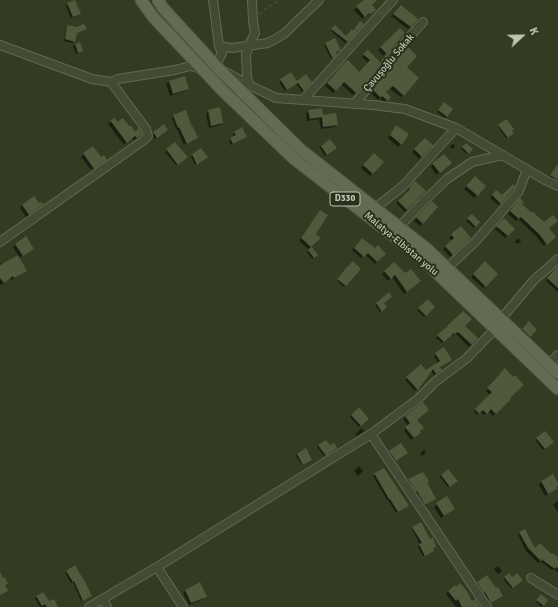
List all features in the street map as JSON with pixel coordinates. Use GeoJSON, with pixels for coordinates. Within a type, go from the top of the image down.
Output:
{"type":"FeatureCollection","features":[{"type":"Feature","properties":{"kind":"main road","name":"Malatya-Elbistan yolu"},"geometry":{"type":"LineString","coordinates":[[140,0],[153,17],[223,91],[293,158],[419,256],[558,373]]}},
{"type":"Feature","properties":{"kind":"main road","name":"Malatya-Elbistan yolu"},"geometry":{"type":"LineString","coordinates":[[158,0],[163,8],[217,66],[300,149],[426,248],[447,268],[558,389]]}},
{"type":"Feature","properties":{"kind":"street"},"geometry":{"type":"LineString","coordinates":[[213,0],[218,46],[222,53],[217,66]]}},
{"type":"Feature","properties":{"kind":"street"},"geometry":{"type":"LineString","coordinates":[[249,85],[246,55],[255,33],[252,0]]}},
{"type":"Feature","properties":{"kind":"street"},"geometry":{"type":"LineString","coordinates":[[218,46],[232,48],[268,43],[284,34],[319,0]]}},
{"type":"Feature","properties":{"kind":"street"},"geometry":{"type":"LineString","coordinates":[[304,100],[393,0]]}},
{"type":"Feature","properties":{"kind":"street","name":"Çavuşoğlu Sokak"},"geometry":{"type":"LineString","coordinates":[[354,104],[373,82],[386,63],[423,22]]}},
{"type":"Feature","properties":{"kind":"street"},"geometry":{"type":"LineString","coordinates":[[0,45],[92,79],[111,82],[118,79],[190,66],[202,69],[217,66],[249,85],[276,98],[405,109],[456,128],[545,180],[558,186]]}},
{"type":"Feature","properties":{"kind":"street"},"geometry":{"type":"LineString","coordinates":[[0,242],[138,145],[148,136],[146,128],[111,82]]}},
{"type":"Feature","properties":{"kind":"street"},"geometry":{"type":"LineString","coordinates":[[375,208],[403,186],[456,128]]}},
{"type":"Feature","properties":{"kind":"street"},"geometry":{"type":"LineString","coordinates":[[399,227],[447,179],[472,162],[503,155]]}},
{"type":"Feature","properties":{"kind":"street"},"geometry":{"type":"LineString","coordinates":[[447,268],[475,242],[516,195],[519,191],[527,169]]}},
{"type":"Feature","properties":{"kind":"street"},"geometry":{"type":"LineString","coordinates":[[90,607],[158,567],[371,434],[418,399],[435,382],[467,358],[498,324],[534,280],[558,259]]}},
{"type":"Feature","properties":{"kind":"street"},"geometry":{"type":"LineString","coordinates":[[548,364],[558,355]]}},
{"type":"Feature","properties":{"kind":"street"},"geometry":{"type":"LineString","coordinates":[[371,434],[487,607]]}},
{"type":"Feature","properties":{"kind":"street"},"geometry":{"type":"LineString","coordinates":[[158,567],[183,607]]}},
{"type":"Feature","properties":{"kind":"street"},"geometry":{"type":"LineString","coordinates":[[531,578],[558,595]]}},
{"type":"Feature","properties":{"kind":"street"},"geometry":{"type":"LineString","coordinates":[[103,599],[107,607]]}},
{"type":"Feature","properties":{"kind":"path"},"geometry":{"type":"LineString","coordinates":[[253,21],[264,10],[279,0]]}},
{"type":"Feature","properties":{"kind":"building"},"geometry":{"type":"Polygon","coordinates":[[[75,0],[81,14],[73,17],[67,3],[75,0]]]}},
{"type":"Feature","properties":{"kind":"building"},"geometry":{"type":"Polygon","coordinates":[[[364,0],[377,0],[372,5],[376,10],[371,14],[369,13],[365,17],[356,6],[364,0]]]}},
{"type":"Feature","properties":{"kind":"building"},"geometry":{"type":"Polygon","coordinates":[[[401,5],[418,19],[411,27],[393,14],[401,5]]]}},
{"type":"Feature","properties":{"kind":"building"},"geometry":{"type":"Polygon","coordinates":[[[360,21],[364,24],[348,42],[331,29],[335,25],[346,36],[352,29],[353,31],[360,21]]]}},
{"type":"Feature","properties":{"kind":"building"},"geometry":{"type":"Polygon","coordinates":[[[84,24],[87,29],[77,33],[75,42],[65,39],[67,25],[76,27],[84,24]]]}},
{"type":"Feature","properties":{"kind":"building"},"geometry":{"type":"Polygon","coordinates":[[[400,28],[405,33],[387,54],[380,47],[400,28]]]}},
{"type":"Feature","properties":{"kind":"building"},"geometry":{"type":"Polygon","coordinates":[[[335,38],[341,50],[336,52],[337,54],[333,59],[325,43],[335,38]]]}},
{"type":"Feature","properties":{"kind":"building"},"geometry":{"type":"Polygon","coordinates":[[[80,42],[83,51],[78,53],[75,44],[80,42]]]}},
{"type":"Feature","properties":{"kind":"building"},"geometry":{"type":"Polygon","coordinates":[[[408,47],[417,56],[407,67],[419,78],[404,96],[393,86],[386,92],[391,97],[388,101],[382,96],[381,98],[373,90],[390,66],[408,47]]]}},
{"type":"Feature","properties":{"kind":"building"},"geometry":{"type":"Polygon","coordinates":[[[368,50],[380,62],[369,79],[356,93],[344,82],[336,91],[327,83],[348,60],[359,72],[370,60],[363,54],[368,50]]]}},
{"type":"Feature","properties":{"kind":"building"},"geometry":{"type":"Polygon","coordinates":[[[291,72],[297,81],[306,74],[312,82],[304,91],[298,83],[287,90],[280,79],[291,72]]]}},
{"type":"Feature","properties":{"kind":"building"},"geometry":{"type":"Polygon","coordinates":[[[185,76],[189,89],[173,94],[169,81],[185,76]]]}},
{"type":"Feature","properties":{"kind":"building"},"geometry":{"type":"Polygon","coordinates":[[[444,102],[453,109],[447,117],[438,110],[444,102]]]}},
{"type":"Feature","properties":{"kind":"building"},"geometry":{"type":"Polygon","coordinates":[[[220,107],[223,123],[211,126],[208,110],[220,107]]]}},
{"type":"Feature","properties":{"kind":"building"},"geometry":{"type":"Polygon","coordinates":[[[322,108],[323,115],[336,113],[338,125],[323,127],[322,117],[310,119],[308,110],[322,108]]]}},
{"type":"Feature","properties":{"kind":"building"},"geometry":{"type":"Polygon","coordinates":[[[186,110],[198,138],[187,144],[173,115],[186,110]]]}},
{"type":"Feature","properties":{"kind":"building"},"geometry":{"type":"Polygon","coordinates":[[[115,118],[117,122],[123,118],[130,127],[131,125],[135,132],[139,128],[142,134],[137,138],[135,136],[127,143],[110,120],[115,118]]]}},
{"type":"Feature","properties":{"kind":"building"},"geometry":{"type":"Polygon","coordinates":[[[506,119],[514,129],[512,131],[514,133],[508,138],[498,125],[506,119]]]}},
{"type":"Feature","properties":{"kind":"building"},"geometry":{"type":"Polygon","coordinates":[[[164,124],[168,130],[157,138],[153,132],[164,124]]]}},
{"type":"Feature","properties":{"kind":"building"},"geometry":{"type":"Polygon","coordinates":[[[396,125],[409,134],[402,145],[390,135],[396,125]]]}},
{"type":"Feature","properties":{"kind":"building"},"geometry":{"type":"Polygon","coordinates":[[[242,127],[247,137],[233,144],[230,138],[236,135],[234,132],[242,127]]]}},
{"type":"Feature","properties":{"kind":"building"},"geometry":{"type":"Polygon","coordinates":[[[425,138],[433,145],[422,157],[414,149],[425,138]]]}},
{"type":"Feature","properties":{"kind":"building"},"geometry":{"type":"Polygon","coordinates":[[[330,139],[337,148],[327,155],[321,146],[330,139]]]}},
{"type":"Feature","properties":{"kind":"building"},"geometry":{"type":"Polygon","coordinates":[[[175,142],[188,157],[178,165],[166,149],[175,142]]]}},
{"type":"Feature","properties":{"kind":"building"},"geometry":{"type":"Polygon","coordinates":[[[466,143],[473,149],[469,154],[462,147],[466,143]]]}},
{"type":"Feature","properties":{"kind":"building"},"geometry":{"type":"Polygon","coordinates":[[[93,146],[101,157],[104,155],[107,160],[94,169],[83,153],[93,146]]]}},
{"type":"Feature","properties":{"kind":"building"},"geometry":{"type":"Polygon","coordinates":[[[201,148],[208,157],[197,165],[192,154],[201,148]]]}},
{"type":"Feature","properties":{"kind":"building"},"geometry":{"type":"Polygon","coordinates":[[[374,153],[384,162],[373,174],[363,165],[374,153]]]}},
{"type":"Feature","properties":{"kind":"building"},"geometry":{"type":"Polygon","coordinates":[[[444,154],[452,163],[440,173],[432,163],[444,154]]]}},
{"type":"Feature","properties":{"kind":"building"},"geometry":{"type":"Polygon","coordinates":[[[558,164],[558,180],[550,175],[558,164]]]}},
{"type":"Feature","properties":{"kind":"building"},"geometry":{"type":"Polygon","coordinates":[[[475,176],[486,186],[478,196],[466,186],[475,176]]]}},
{"type":"Feature","properties":{"kind":"building"},"geometry":{"type":"Polygon","coordinates":[[[415,181],[426,191],[407,210],[398,201],[410,189],[409,188],[415,181]]]}},
{"type":"Feature","properties":{"kind":"building"},"geometry":{"type":"Polygon","coordinates":[[[513,184],[515,186],[514,188],[501,204],[492,195],[496,190],[502,195],[513,184]]]}},
{"type":"Feature","properties":{"kind":"building"},"geometry":{"type":"Polygon","coordinates":[[[34,196],[39,203],[42,202],[44,204],[29,215],[22,205],[34,196]]]}},
{"type":"Feature","properties":{"kind":"building"},"geometry":{"type":"Polygon","coordinates":[[[520,198],[524,202],[522,204],[544,222],[553,215],[558,221],[549,228],[556,237],[547,245],[540,235],[521,217],[519,219],[510,211],[520,198]]]}},
{"type":"Feature","properties":{"kind":"building"},"geometry":{"type":"Polygon","coordinates":[[[432,201],[438,207],[423,224],[416,217],[432,201]]]}},
{"type":"Feature","properties":{"kind":"building"},"geometry":{"type":"Polygon","coordinates":[[[320,210],[328,215],[316,234],[321,238],[311,247],[301,238],[320,210]]]}},
{"type":"Feature","properties":{"kind":"building"},"geometry":{"type":"Polygon","coordinates":[[[472,214],[480,222],[476,227],[467,218],[472,214]]]}},
{"type":"Feature","properties":{"kind":"building"},"geometry":{"type":"Polygon","coordinates":[[[504,218],[515,229],[508,236],[496,226],[504,218]]]}},
{"type":"Feature","properties":{"kind":"building"},"geometry":{"type":"Polygon","coordinates":[[[461,226],[471,238],[453,255],[445,246],[454,238],[451,234],[461,226]]]}},
{"type":"Feature","properties":{"kind":"building"},"geometry":{"type":"Polygon","coordinates":[[[26,236],[34,249],[23,256],[15,244],[26,236]]]}},
{"type":"Feature","properties":{"kind":"building"},"geometry":{"type":"Polygon","coordinates":[[[362,238],[375,248],[378,245],[386,254],[377,262],[368,253],[364,257],[354,248],[362,238]]]}},
{"type":"Feature","properties":{"kind":"building"},"geometry":{"type":"Polygon","coordinates":[[[312,247],[318,255],[314,258],[308,250],[312,247]]]}},
{"type":"Feature","properties":{"kind":"building"},"geometry":{"type":"Polygon","coordinates":[[[18,255],[27,271],[14,278],[13,276],[4,283],[0,278],[0,265],[18,255]]]}},
{"type":"Feature","properties":{"kind":"building"},"geometry":{"type":"Polygon","coordinates":[[[353,261],[361,269],[346,286],[337,279],[353,261]]]}},
{"type":"Feature","properties":{"kind":"building"},"geometry":{"type":"Polygon","coordinates":[[[485,261],[498,274],[486,287],[473,274],[485,261]]]}},
{"type":"Feature","properties":{"kind":"building"},"geometry":{"type":"Polygon","coordinates":[[[394,262],[405,273],[411,269],[421,281],[407,292],[395,275],[391,279],[384,271],[394,262]]]}},
{"type":"Feature","properties":{"kind":"building"},"geometry":{"type":"Polygon","coordinates":[[[558,266],[558,288],[547,278],[558,266]]]}},
{"type":"Feature","properties":{"kind":"building"},"geometry":{"type":"Polygon","coordinates":[[[389,292],[392,297],[384,303],[387,307],[382,312],[376,303],[389,292]]]}},
{"type":"Feature","properties":{"kind":"building"},"geometry":{"type":"Polygon","coordinates":[[[428,299],[435,307],[426,316],[418,308],[428,299]]]}},
{"type":"Feature","properties":{"kind":"building"},"geometry":{"type":"Polygon","coordinates":[[[463,311],[472,319],[465,326],[478,338],[472,345],[458,332],[455,334],[454,333],[444,342],[437,335],[463,311]]]}},
{"type":"Feature","properties":{"kind":"building"},"geometry":{"type":"Polygon","coordinates":[[[529,321],[537,330],[530,337],[522,329],[529,321]]]}},
{"type":"Feature","properties":{"kind":"building"},"geometry":{"type":"Polygon","coordinates":[[[444,347],[452,360],[440,367],[442,370],[436,374],[433,369],[418,390],[406,377],[421,364],[426,370],[440,361],[435,353],[444,347]]]}},
{"type":"Feature","properties":{"kind":"building"},"geometry":{"type":"Polygon","coordinates":[[[505,368],[513,377],[515,375],[524,385],[496,414],[491,409],[487,414],[483,410],[479,414],[475,409],[492,392],[487,388],[505,368]]]}},
{"type":"Feature","properties":{"kind":"building"},"geometry":{"type":"Polygon","coordinates":[[[423,402],[429,410],[417,420],[424,428],[420,431],[421,433],[414,438],[405,427],[410,423],[405,416],[423,402]]]}},
{"type":"Feature","properties":{"kind":"building"},"geometry":{"type":"Polygon","coordinates":[[[359,407],[369,419],[361,426],[351,415],[359,407]]]}},
{"type":"Feature","properties":{"kind":"building"},"geometry":{"type":"Polygon","coordinates":[[[545,431],[554,442],[545,449],[536,438],[545,431]]]}},
{"type":"Feature","properties":{"kind":"building"},"geometry":{"type":"Polygon","coordinates":[[[326,440],[330,445],[334,443],[337,448],[326,456],[318,445],[326,440]]]}},
{"type":"Feature","properties":{"kind":"building"},"geometry":{"type":"Polygon","coordinates":[[[401,443],[408,453],[396,461],[389,451],[401,443]]]}},
{"type":"Feature","properties":{"kind":"building"},"geometry":{"type":"Polygon","coordinates":[[[306,448],[312,460],[303,465],[297,454],[306,448]]]}},
{"type":"Feature","properties":{"kind":"building"},"geometry":{"type":"Polygon","coordinates":[[[384,468],[409,506],[398,512],[374,473],[384,468]]]}},
{"type":"Feature","properties":{"kind":"building"},"geometry":{"type":"Polygon","coordinates":[[[448,469],[458,481],[450,487],[441,475],[448,469]]]}},
{"type":"Feature","properties":{"kind":"building"},"geometry":{"type":"Polygon","coordinates":[[[423,472],[429,481],[427,482],[436,499],[425,505],[408,479],[423,472]]]}},
{"type":"Feature","properties":{"kind":"building"},"geometry":{"type":"Polygon","coordinates":[[[553,474],[558,486],[556,487],[557,489],[548,494],[541,481],[553,474]]]}},
{"type":"Feature","properties":{"kind":"building"},"geometry":{"type":"Polygon","coordinates":[[[447,496],[455,509],[444,516],[436,503],[447,496]]]}},
{"type":"Feature","properties":{"kind":"building"},"geometry":{"type":"Polygon","coordinates":[[[421,522],[430,539],[433,537],[436,547],[433,548],[434,551],[425,556],[419,544],[422,543],[412,527],[421,522]]]}},
{"type":"Feature","properties":{"kind":"building"},"geometry":{"type":"Polygon","coordinates":[[[525,529],[535,548],[540,543],[551,554],[552,553],[558,557],[558,568],[556,567],[555,569],[541,559],[541,561],[528,548],[519,532],[525,529]]]}},
{"type":"Feature","properties":{"kind":"building"},"geometry":{"type":"Polygon","coordinates":[[[75,565],[92,596],[83,601],[74,581],[73,582],[66,571],[75,565]]]}},
{"type":"Feature","properties":{"kind":"building"},"geometry":{"type":"Polygon","coordinates":[[[0,572],[3,578],[5,577],[8,584],[5,585],[8,591],[0,595],[0,572]]]}},
{"type":"Feature","properties":{"kind":"building"},"geometry":{"type":"Polygon","coordinates":[[[509,573],[512,577],[517,573],[523,580],[513,588],[504,577],[509,573]]]}},
{"type":"Feature","properties":{"kind":"building"},"geometry":{"type":"Polygon","coordinates":[[[487,575],[496,588],[498,587],[503,596],[491,603],[477,582],[487,575]]]}},
{"type":"Feature","properties":{"kind":"building"},"geometry":{"type":"Polygon","coordinates":[[[200,582],[207,597],[191,603],[185,590],[200,582]]]}},
{"type":"Feature","properties":{"kind":"building"},"geometry":{"type":"Polygon","coordinates":[[[460,583],[472,601],[475,599],[480,607],[462,607],[458,599],[456,601],[448,591],[460,583]]]}},
{"type":"Feature","properties":{"kind":"building"},"geometry":{"type":"Polygon","coordinates":[[[43,592],[49,601],[54,599],[58,607],[47,607],[45,604],[42,606],[36,596],[43,592]]]}},
{"type":"Feature","properties":{"kind":"building"},"geometry":{"type":"Polygon","coordinates":[[[541,594],[548,600],[544,606],[536,600],[541,594]]]}}]}
